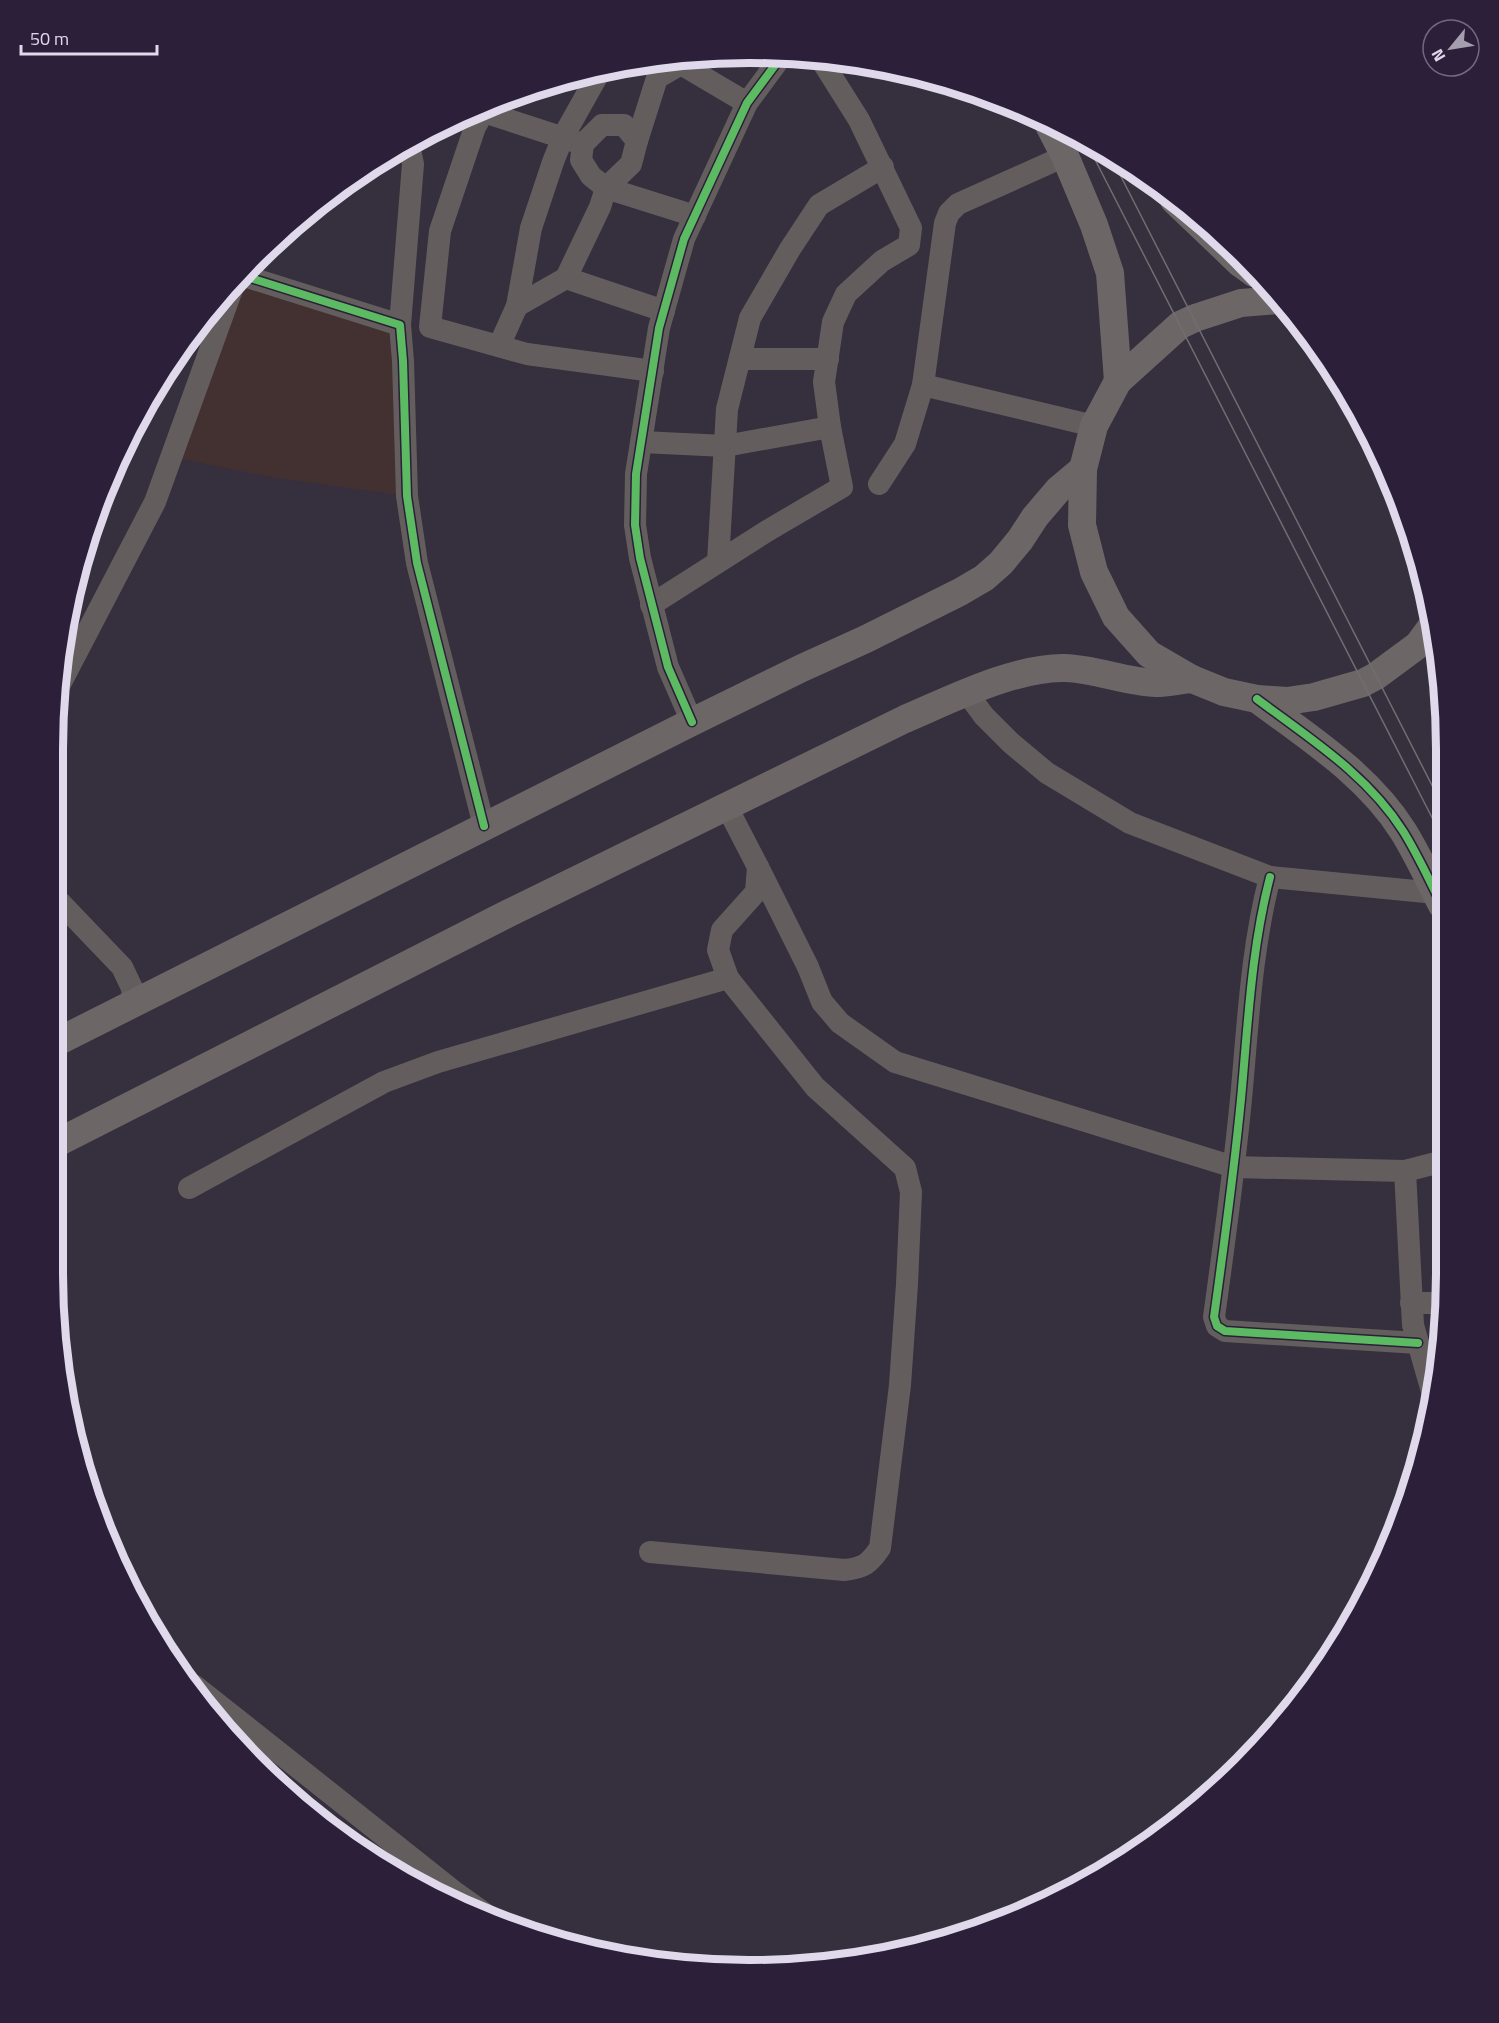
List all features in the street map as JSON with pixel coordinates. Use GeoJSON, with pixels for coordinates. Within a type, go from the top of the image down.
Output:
{"type":"FeatureCollection","features":[{"type":"Feature","properties":{"kind":"main road"},"geometry":{"type":"LineString","coordinates":[[1054,134],[1094,225],[1110,273],[1118,381]]}},
{"type":"Feature","properties":{"kind":"main road"},"geometry":{"type":"LineString","coordinates":[[1269,301],[1241,303],[1180,325],[1118,381],[1094,426],[1083,470],[1082,525],[1094,572],[1116,617],[1149,654],[1192,679],[1224,692],[1257,699],[1296,700],[1363,683],[1418,645],[1426,634]]}},
{"type":"Feature","properties":{"kind":"main road"},"geometry":{"type":"LineString","coordinates":[[63,1039],[692,722],[960,592],[984,578],[1000,563],[1058,490],[1083,470]]}},
{"type":"Feature","properties":{"kind":"main road"},"geometry":{"type":"LineString","coordinates":[[63,1140],[509,913],[905,719],[967,693],[1037,670],[1066,668],[1155,683],[1192,679]]}},
{"type":"Feature","properties":{"kind":"main road"},"geometry":{"type":"LineString","coordinates":[[1257,699],[1354,774],[1380,801],[1403,831],[1436,893]]}},
{"type":"Feature","properties":{"kind":"street"},"geometry":{"type":"LineString","coordinates":[[692,722],[669,667],[640,558],[635,525],[636,474],[664,311],[684,239],[747,103],[776,64]]}},
{"type":"Feature","properties":{"kind":"street"},"geometry":{"type":"LineString","coordinates":[[685,66],[747,103]]}},
{"type":"Feature","properties":{"kind":"street"},"geometry":{"type":"LineString","coordinates":[[517,306],[566,278],[600,207],[606,188],[631,164],[657,78],[675,67]]}},
{"type":"Feature","properties":{"kind":"street"},"geometry":{"type":"LineString","coordinates":[[651,604],[766,531],[842,488],[824,382],[833,322],[846,294],[882,261],[909,245],[911,228],[859,120],[826,68]]}},
{"type":"Feature","properties":{"kind":"street"},"geometry":{"type":"LineString","coordinates":[[499,346],[517,306],[531,228],[573,140],[596,80]]}},
{"type":"Feature","properties":{"kind":"street"},"geometry":{"type":"LineString","coordinates":[[493,113],[573,140],[602,125],[624,125],[637,141]]}},
{"type":"Feature","properties":{"kind":"street"},"geometry":{"type":"LineString","coordinates":[[480,118],[475,127],[440,231],[429,327],[527,354],[653,371]]}},
{"type":"Feature","properties":{"kind":"street"},"geometry":{"type":"LineString","coordinates":[[573,140],[591,176],[606,188],[694,216]]}},
{"type":"Feature","properties":{"kind":"street"},"geometry":{"type":"LineString","coordinates":[[410,153],[413,164],[400,325],[407,496],[417,563],[484,826]]}},
{"type":"Feature","properties":{"kind":"street"},"geometry":{"type":"LineString","coordinates":[[879,484],[904,444],[923,385],[945,223],[949,213],[958,204],[1065,156]]}},
{"type":"Feature","properties":{"kind":"street"},"geometry":{"type":"LineString","coordinates":[[718,562],[727,409],[750,318],[790,249],[819,205],[883,167]]}},
{"type":"Feature","properties":{"kind":"street"},"geometry":{"type":"LineString","coordinates":[[251,278],[400,325]]}},
{"type":"Feature","properties":{"kind":"street"},"geometry":{"type":"LineString","coordinates":[[566,278],[664,311]]}},
{"type":"Feature","properties":{"kind":"street"},"geometry":{"type":"LineString","coordinates":[[68,669],[155,502],[226,306]]}},
{"type":"Feature","properties":{"kind":"street"},"geometry":{"type":"LineString","coordinates":[[740,359],[828,359]]}},
{"type":"Feature","properties":{"kind":"street"},"geometry":{"type":"LineString","coordinates":[[923,385],[1094,426]]}},
{"type":"Feature","properties":{"kind":"street"},"geometry":{"type":"LineString","coordinates":[[642,442],[725,446],[830,428]]}},
{"type":"Feature","properties":{"kind":"street"},"geometry":{"type":"LineString","coordinates":[[967,693],[997,730],[1047,774],[1130,824],[1270,877],[1436,899]]}},
{"type":"Feature","properties":{"kind":"street"},"geometry":{"type":"LineString","coordinates":[[727,807],[808,967],[822,1002],[840,1023],[895,1062],[1234,1167],[1405,1171],[1436,1163]]}},
{"type":"Feature","properties":{"kind":"street"},"geometry":{"type":"LineString","coordinates":[[650,1552],[844,1570],[860,1569],[872,1560],[880,1548],[884,1525],[900,1385],[911,1192],[905,1168],[814,1088],[729,978],[718,950],[722,930],[756,892],[758,867]]}},
{"type":"Feature","properties":{"kind":"street"},"geometry":{"type":"LineString","coordinates":[[1270,877],[1260,916],[1254,955],[1234,1167],[1214,1317],[1216,1326],[1225,1331],[1418,1343]]}},
{"type":"Feature","properties":{"kind":"street"},"geometry":{"type":"LineString","coordinates":[[63,904],[122,966],[132,988],[133,1003]]}},
{"type":"Feature","properties":{"kind":"street"},"geometry":{"type":"LineString","coordinates":[[189,1188],[384,1082],[438,1062],[729,978]]}},
{"type":"Feature","properties":{"kind":"street"},"geometry":{"type":"LineString","coordinates":[[1405,1171],[1413,1325],[1418,1343],[1430,1365]]}},
{"type":"Feature","properties":{"kind":"street"},"geometry":{"type":"LineString","coordinates":[[1411,1303],[1435,1303]]}},
{"type":"Feature","properties":{"kind":"street"},"geometry":{"type":"LineString","coordinates":[[211,1699],[459,1895]]}},
{"type":"Feature","properties":{"kind":"shaded area"},"geometry":{"type":"Polygon","coordinates":[[[245,284],[400,325],[407,496],[270,477],[181,459],[228,303],[245,284]]]}},
{"type":"Feature","properties":{"kind":"tram line"},"geometry":{"type":"LineString","coordinates":[[1093,155],[1436,825]]}},
{"type":"Feature","properties":{"kind":"tram line"},"geometry":{"type":"LineString","coordinates":[[1118,171],[1436,793]]}},
{"type":"Feature","properties":{"kind":"cycle path"},"geometry":{"type":"LineString","coordinates":[[692,722],[668,667],[640,558],[635,525],[636,474],[659,328],[684,239],[747,103],[776,64]]}},
{"type":"Feature","properties":{"kind":"cycle path"},"geometry":{"type":"LineString","coordinates":[[251,278],[400,325],[407,496],[417,563],[484,826]]}},
{"type":"Feature","properties":{"kind":"cycle path"},"geometry":{"type":"LineString","coordinates":[[1257,699],[1317,743],[1373,792],[1403,831],[1436,893]]}},
{"type":"Feature","properties":{"kind":"cycle path"},"geometry":{"type":"LineString","coordinates":[[1270,877],[1254,960],[1235,1154],[1214,1317],[1217,1326],[1225,1331],[1418,1343]]}}]}
